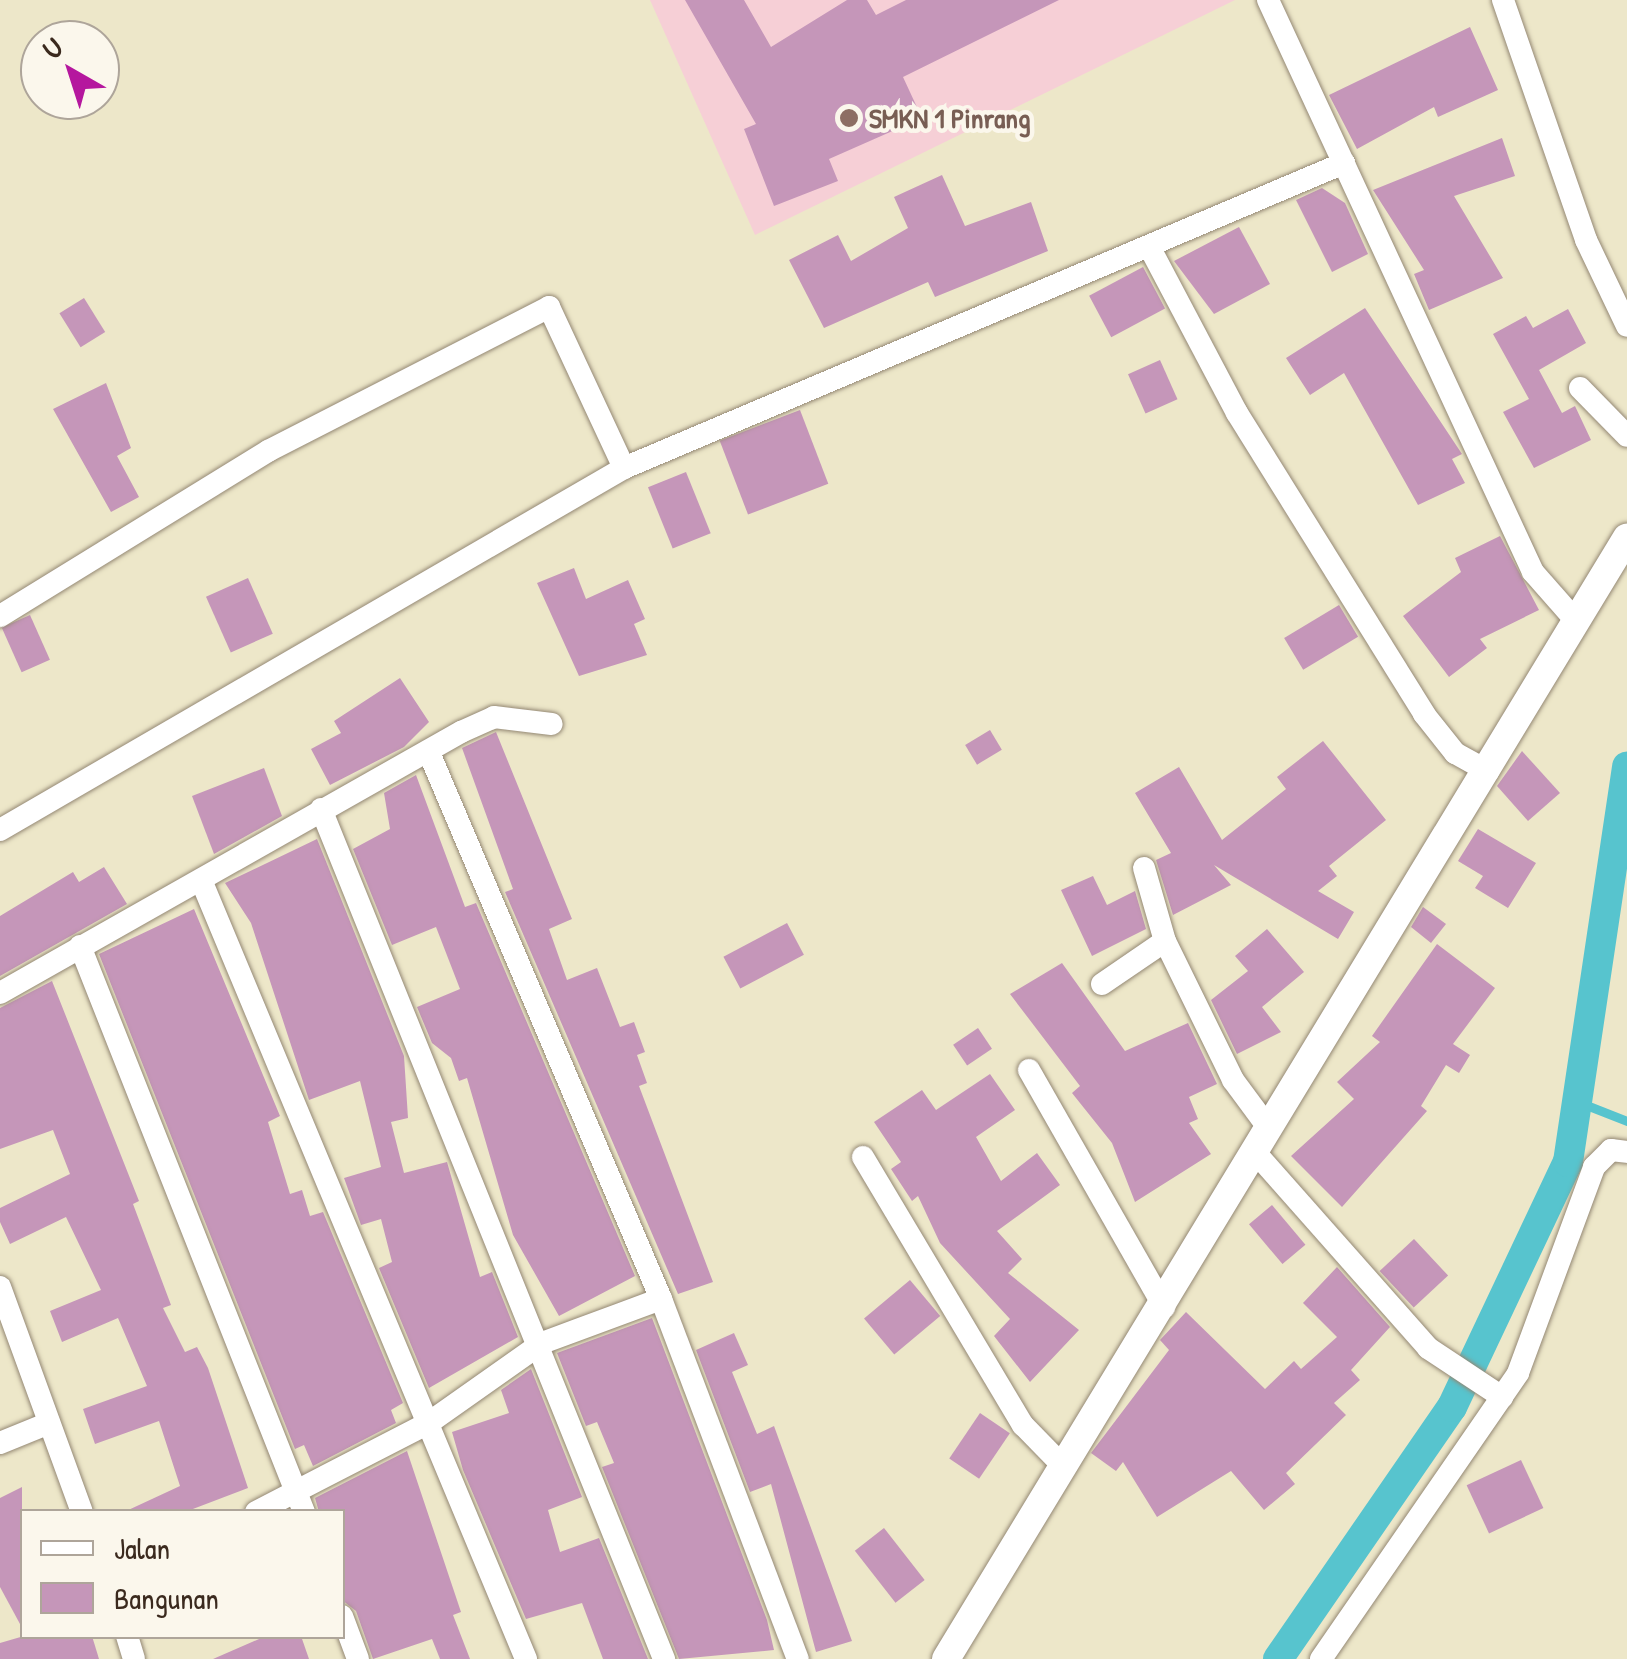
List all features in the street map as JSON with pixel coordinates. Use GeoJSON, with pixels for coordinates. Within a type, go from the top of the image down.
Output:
{"type":"FeatureCollection","features":[{"type":"Feature","properties":{"kind":"street"},"geometry":{"type":"LineString","coordinates":[[1268,0],[1533,572],[1576,621]]}},
{"type":"Feature","properties":{"kind":"street"},"geometry":{"type":"LineString","coordinates":[[1504,0],[1586,240],[1627,326]]}},
{"type":"Feature","properties":{"kind":"street"},"geometry":{"type":"LineString","coordinates":[[0,830],[624,468],[758,404],[992,320],[1344,163]]}},
{"type":"Feature","properties":{"kind":"street"},"geometry":{"type":"LineString","coordinates":[[1151,250],[1237,414],[1424,714],[1455,753],[1488,772]]}},
{"type":"Feature","properties":{"kind":"street"},"geometry":{"type":"LineString","coordinates":[[0,616],[268,451],[549,308],[624,468]]}},
{"type":"Feature","properties":{"kind":"street"},"geometry":{"type":"LineString","coordinates":[[1580,388],[1627,436]]}},
{"type":"Feature","properties":{"kind":"street"},"geometry":{"type":"LineString","coordinates":[[946,1659],[1164,1306],[1261,1138],[1488,772],[1627,537]]}},
{"type":"Feature","properties":{"kind":"street"},"geometry":{"type":"LineString","coordinates":[[0,994],[322,809],[430,755],[494,717],[552,724]]}},
{"type":"Feature","properties":{"kind":"street"},"geometry":{"type":"LineString","coordinates":[[430,755],[662,1299],[798,1659]]}},
{"type":"Feature","properties":{"kind":"street"},"geometry":{"type":"LineString","coordinates":[[322,809],[542,1343],[664,1659]]}},
{"type":"Feature","properties":{"kind":"street"},"geometry":{"type":"LineString","coordinates":[[1144,868],[1165,941],[1261,1138],[1447,1361],[1498,1395]]}},
{"type":"Feature","properties":{"kind":"street"},"geometry":{"type":"LineString","coordinates":[[201,880],[526,1659]]}},
{"type":"Feature","properties":{"kind":"street"},"geometry":{"type":"LineString","coordinates":[[1102,984],[1165,941]]}},
{"type":"Feature","properties":{"kind":"street"},"geometry":{"type":"LineString","coordinates":[[80,946],[300,1501]]}},
{"type":"Feature","properties":{"kind":"street"},"geometry":{"type":"LineString","coordinates":[[1029,1070],[1164,1306]]}},
{"type":"Feature","properties":{"kind":"street"},"geometry":{"type":"LineString","coordinates":[[1321,1659],[1498,1395],[1565,1266],[1594,1167],[1612,1150],[1627,1152]]}},
{"type":"Feature","properties":{"kind":"street"},"geometry":{"type":"LineString","coordinates":[[863,1158],[1023,1425],[1064,1467]]}},
{"type":"Feature","properties":{"kind":"street"},"geometry":{"type":"LineString","coordinates":[[0,1287],[81,1509]]}},
{"type":"Feature","properties":{"kind":"street"},"geometry":{"type":"LineString","coordinates":[[268,1509],[300,1501],[430,1422],[542,1343],[662,1299]]}},
{"type":"Feature","properties":{"kind":"street"},"geometry":{"type":"LineString","coordinates":[[0,1443],[49,1423]]}},
{"type":"Feature","properties":{"kind":"street"},"geometry":{"type":"LineString","coordinates":[[345,1624],[358,1659]]}},
{"type":"Feature","properties":{"kind":"shaded area","name":"SMKN 1 Pinrang"},"geometry":{"type":"Polygon","coordinates":[[[650,0],[1235,0],[755,235],[650,0]]]}},
{"type":"Feature","properties":{"kind":"building"},"geometry":{"type":"Polygon","coordinates":[[[685,0],[744,0],[771,47],[847,0],[867,0],[876,15],[906,0],[1059,0],[903,77],[922,118],[829,159],[838,181],[774,206],[744,129],[756,124],[685,0]]]}},
{"type":"Feature","properties":{"kind":"building"},"geometry":{"type":"Polygon","coordinates":[[[1470,27],[1498,90],[1438,117],[1434,107],[1357,149],[1329,95],[1470,27]]]}},
{"type":"Feature","properties":{"kind":"building"},"geometry":{"type":"Polygon","coordinates":[[[1502,138],[1515,176],[1454,196],[1503,278],[1429,310],[1414,274],[1424,270],[1373,190],[1502,138]]]}},
{"type":"Feature","properties":{"kind":"building"},"geometry":{"type":"Polygon","coordinates":[[[942,175],[965,226],[1031,202],[1048,251],[935,297],[928,282],[824,328],[789,260],[838,235],[851,261],[908,228],[894,197],[942,175]]]}},
{"type":"Feature","properties":{"kind":"building"},"geometry":{"type":"Polygon","coordinates":[[[1322,188],[1345,203],[1368,254],[1332,272],[1296,200],[1322,188]]]}},
{"type":"Feature","properties":{"kind":"building"},"geometry":{"type":"Polygon","coordinates":[[[1239,227],[1270,284],[1214,314],[1174,261],[1239,227]]]}},
{"type":"Feature","properties":{"kind":"building"},"geometry":{"type":"Polygon","coordinates":[[[1143,267],[1165,308],[1111,337],[1089,296],[1143,267]]]}},
{"type":"Feature","properties":{"kind":"building"},"geometry":{"type":"Polygon","coordinates":[[[84,298],[105,332],[81,347],[59,313],[84,298]]]}},
{"type":"Feature","properties":{"kind":"building"},"geometry":{"type":"Polygon","coordinates":[[[1365,308],[1462,454],[1452,459],[1465,483],[1418,505],[1344,373],[1310,395],[1286,358],[1365,308]]]}},
{"type":"Feature","properties":{"kind":"building"},"geometry":{"type":"Polygon","coordinates":[[[1568,309],[1586,343],[1539,370],[1562,413],[1575,406],[1591,440],[1534,468],[1503,412],[1529,399],[1493,334],[1526,316],[1533,328],[1568,309]]]}},
{"type":"Feature","properties":{"kind":"building"},"geometry":{"type":"Polygon","coordinates":[[[1160,360],[1177,399],[1146,414],[1128,374],[1160,360]]]}},
{"type":"Feature","properties":{"kind":"building"},"geometry":{"type":"Polygon","coordinates":[[[106,383],[131,448],[117,456],[139,497],[111,512],[53,409],[106,383]]]}},
{"type":"Feature","properties":{"kind":"building"},"geometry":{"type":"Polygon","coordinates":[[[800,410],[828,484],[748,515],[720,441],[800,410]]]}},
{"type":"Feature","properties":{"kind":"building"},"geometry":{"type":"Polygon","coordinates":[[[686,472],[711,533],[673,549],[648,487],[686,472]]]}},
{"type":"Feature","properties":{"kind":"building"},"geometry":{"type":"Polygon","coordinates":[[[1500,536],[1539,610],[1480,639],[1487,648],[1449,677],[1403,616],[1461,572],[1455,558],[1500,536]]]}},
{"type":"Feature","properties":{"kind":"building"},"geometry":{"type":"Polygon","coordinates":[[[574,568],[586,599],[628,580],[645,619],[634,624],[647,655],[579,676],[537,583],[574,568]]]}},
{"type":"Feature","properties":{"kind":"building"},"geometry":{"type":"Polygon","coordinates":[[[248,578],[273,634],[231,652],[206,597],[248,578]]]}},
{"type":"Feature","properties":{"kind":"building"},"geometry":{"type":"Polygon","coordinates":[[[1339,605],[1358,637],[1303,670],[1284,638],[1339,605]]]}},
{"type":"Feature","properties":{"kind":"building"},"geometry":{"type":"Polygon","coordinates":[[[30,615],[50,660],[22,672],[2,628],[30,615]]]}},
{"type":"Feature","properties":{"kind":"building"},"geometry":{"type":"Polygon","coordinates":[[[400,678],[429,722],[404,747],[330,785],[311,749],[341,733],[334,721],[400,678]]]}},
{"type":"Feature","properties":{"kind":"building"},"geometry":{"type":"Polygon","coordinates":[[[990,730],[1002,750],[977,765],[965,745],[990,730]]]}},
{"type":"Feature","properties":{"kind":"building"},"geometry":{"type":"Polygon","coordinates":[[[496,732],[572,919],[549,929],[567,980],[597,968],[620,1027],[634,1022],[645,1052],[637,1055],[647,1083],[639,1086],[713,1282],[678,1294],[505,892],[513,889],[462,748],[496,732]]]}},
{"type":"Feature","properties":{"kind":"building"},"geometry":{"type":"Polygon","coordinates":[[[1323,741],[1386,820],[1329,866],[1337,876],[1318,891],[1354,912],[1338,939],[1214,865],[1231,885],[1173,915],[1156,860],[1171,853],[1135,793],[1179,767],[1222,840],[1286,789],[1277,777],[1323,741]]]}},
{"type":"Feature","properties":{"kind":"building"},"geometry":{"type":"Polygon","coordinates":[[[1522,751],[1560,793],[1528,821],[1497,786],[1522,751]]]}},
{"type":"Feature","properties":{"kind":"building"},"geometry":{"type":"Polygon","coordinates":[[[264,768],[282,816],[214,854],[192,796],[264,768]]]}},
{"type":"Feature","properties":{"kind":"building"},"geometry":{"type":"Polygon","coordinates":[[[416,775],[465,907],[476,903],[635,1276],[559,1316],[513,1235],[467,1078],[459,1081],[451,1058],[432,1043],[417,1007],[460,989],[436,927],[392,945],[353,849],[390,829],[384,793],[416,775]]]}},
{"type":"Feature","properties":{"kind":"building"},"geometry":{"type":"Polygon","coordinates":[[[1478,829],[1536,863],[1508,908],[1475,888],[1483,876],[1458,861],[1478,829]]]}},
{"type":"Feature","properties":{"kind":"building"},"geometry":{"type":"Polygon","coordinates":[[[317,839],[404,1056],[408,1118],[391,1122],[404,1173],[447,1162],[480,1277],[492,1272],[518,1337],[429,1388],[379,1268],[392,1262],[381,1219],[361,1225],[344,1178],[381,1167],[360,1081],[309,1100],[251,923],[225,883],[317,839]]]}},
{"type":"Feature","properties":{"kind":"building"},"geometry":{"type":"Polygon","coordinates":[[[104,867],[127,904],[0,976],[0,916],[73,872],[79,882],[104,867]]]}},
{"type":"Feature","properties":{"kind":"building"},"geometry":{"type":"Polygon","coordinates":[[[1093,876],[1107,905],[1135,891],[1146,929],[1092,956],[1061,890],[1093,876]]]}},
{"type":"Feature","properties":{"kind":"building"},"geometry":{"type":"Polygon","coordinates":[[[1423,907],[1446,924],[1431,943],[1411,927],[1423,907]]]}},
{"type":"Feature","properties":{"kind":"building"},"geometry":{"type":"Polygon","coordinates":[[[194,909],[280,1116],[268,1122],[290,1194],[302,1190],[310,1216],[323,1212],[403,1403],[391,1410],[396,1423],[313,1466],[304,1445],[295,1449],[99,954],[194,909]]]}},
{"type":"Feature","properties":{"kind":"building"},"geometry":{"type":"Polygon","coordinates":[[[787,923],[804,955],[740,989],[723,957],[787,923]]]}},
{"type":"Feature","properties":{"kind":"building"},"geometry":{"type":"Polygon","coordinates":[[[1267,929],[1304,972],[1262,1007],[1281,1032],[1237,1054],[1211,1000],[1248,971],[1235,956],[1267,929]]]}},
{"type":"Feature","properties":{"kind":"building"},"geometry":{"type":"Polygon","coordinates":[[[1437,944],[1495,988],[1453,1044],[1470,1055],[1459,1073],[1446,1065],[1421,1106],[1427,1111],[1342,1207],[1291,1156],[1354,1099],[1337,1082],[1380,1042],[1372,1036],[1437,944]]]}},
{"type":"Feature","properties":{"kind":"building"},"geometry":{"type":"Polygon","coordinates":[[[1062,963],[1125,1051],[1188,1023],[1217,1084],[1189,1097],[1198,1119],[1189,1123],[1211,1154],[1135,1202],[1112,1143],[1072,1093],[1080,1086],[1010,994],[1062,963]]]}},
{"type":"Feature","properties":{"kind":"building"},"geometry":{"type":"Polygon","coordinates":[[[52,981],[139,1201],[133,1204],[171,1305],[163,1308],[185,1352],[197,1347],[208,1368],[248,1488],[193,1509],[130,1509],[180,1486],[159,1421],[95,1444],[83,1409],[147,1386],[118,1318],[62,1342],[50,1311],[101,1290],[66,1217],[10,1244],[0,1222],[0,1208],[70,1174],[53,1130],[0,1149],[0,1008],[52,981]]]}},
{"type":"Feature","properties":{"kind":"building"},"geometry":{"type":"Polygon","coordinates":[[[978,1028],[992,1049],[967,1066],[953,1045],[978,1028]]]}},
{"type":"Feature","properties":{"kind":"building"},"geometry":{"type":"Polygon","coordinates":[[[990,1074],[1015,1110],[976,1137],[1001,1181],[1037,1153],[1060,1185],[997,1231],[1022,1259],[1008,1273],[1079,1330],[1030,1382],[994,1336],[1010,1319],[940,1243],[918,1196],[912,1201],[891,1169],[901,1162],[874,1122],[922,1090],[936,1110],[990,1074]]]}},
{"type":"Feature","properties":{"kind":"building"},"geometry":{"type":"Polygon","coordinates":[[[1272,1205],[1305,1245],[1282,1264],[1249,1224],[1272,1205]]]}},
{"type":"Feature","properties":{"kind":"building"},"geometry":{"type":"Polygon","coordinates":[[[1414,1239],[1448,1276],[1414,1308],[1380,1271],[1414,1239]]]}},
{"type":"Feature","properties":{"kind":"building"},"geometry":{"type":"Polygon","coordinates":[[[1337,1267],[1390,1327],[1351,1370],[1360,1380],[1334,1403],[1346,1415],[1286,1473],[1295,1484],[1264,1510],[1231,1471],[1157,1517],[1123,1462],[1116,1471],[1091,1453],[1169,1350],[1160,1340],[1186,1312],[1265,1389],[1294,1361],[1301,1369],[1337,1337],[1303,1303],[1337,1267]]]}},
{"type":"Feature","properties":{"kind":"building"},"geometry":{"type":"Polygon","coordinates":[[[910,1280],[940,1316],[894,1355],[864,1319],[910,1280]]]}},
{"type":"Feature","properties":{"kind":"building"},"geometry":{"type":"Polygon","coordinates":[[[652,1318],[767,1620],[774,1650],[679,1659],[602,1467],[614,1463],[597,1422],[586,1426],[557,1353],[652,1318]]]}},
{"type":"Feature","properties":{"kind":"building"},"geometry":{"type":"Polygon","coordinates":[[[734,1333],[748,1365],[732,1372],[757,1434],[774,1426],[852,1641],[816,1652],[771,1484],[750,1492],[696,1350],[734,1333]]]}},
{"type":"Feature","properties":{"kind":"building"},"geometry":{"type":"Polygon","coordinates":[[[531,1369],[582,1497],[548,1510],[560,1552],[599,1538],[648,1659],[603,1659],[582,1603],[526,1619],[463,1470],[452,1432],[509,1413],[501,1390],[531,1369]]]}},
{"type":"Feature","properties":{"kind":"building"},"geometry":{"type":"Polygon","coordinates":[[[980,1413],[1010,1433],[979,1479],[949,1459],[980,1413]]]}},
{"type":"Feature","properties":{"kind":"building"},"geometry":{"type":"Polygon","coordinates":[[[407,1451],[461,1612],[453,1615],[470,1659],[440,1659],[432,1639],[373,1659],[356,1611],[345,1602],[345,1509],[318,1509],[315,1498],[407,1451]]]}},
{"type":"Feature","properties":{"kind":"building"},"geometry":{"type":"Polygon","coordinates":[[[1521,1460],[1543,1508],[1489,1533],[1467,1485],[1521,1460]]]}},
{"type":"Feature","properties":{"kind":"building"},"geometry":{"type":"Polygon","coordinates":[[[22,1487],[20,1624],[0,1587],[0,1498],[22,1487]]]}},
{"type":"Feature","properties":{"kind":"building"},"geometry":{"type":"Polygon","coordinates":[[[884,1528],[925,1580],[895,1603],[855,1551],[884,1528]]]}},
{"type":"Feature","properties":{"kind":"building"},"geometry":{"type":"Polygon","coordinates":[[[20,1637],[93,1639],[99,1659],[0,1659],[0,1643],[20,1637]]]}},
{"type":"Feature","properties":{"kind":"building"},"geometry":{"type":"Polygon","coordinates":[[[259,1639],[302,1639],[309,1659],[213,1659],[259,1639]]]}},
{"type":"Feature","properties":{"kind":"waterway"},"geometry":{"type":"LineString","coordinates":[[1278,1659],[1452,1407],[1568,1162],[1627,766]]}},
{"type":"Feature","properties":{"kind":"waterway"},"geometry":{"type":"LineString","coordinates":[[1576,1101],[1627,1121]]}},
{"type":"Feature","properties":{"kind":"place","name":"SMKN 1 Pinrang"},"geometry":{"type":"Point","coordinates":[849,118]}}]}
